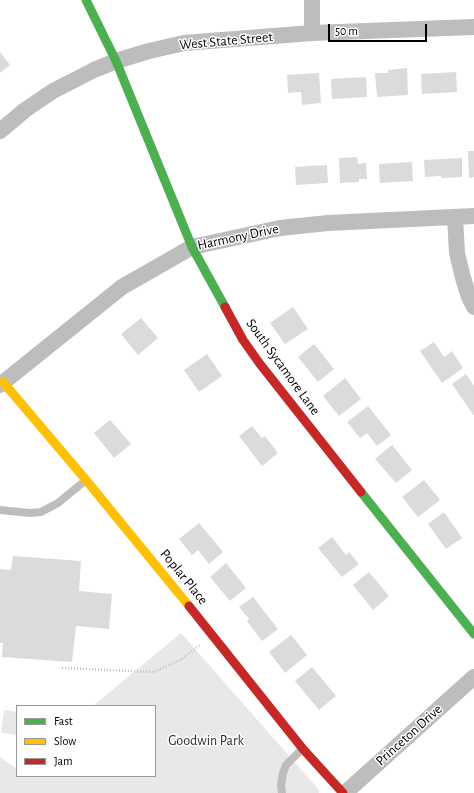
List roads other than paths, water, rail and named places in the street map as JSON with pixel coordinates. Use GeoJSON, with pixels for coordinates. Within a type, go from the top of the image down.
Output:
{"type":"FeatureCollection","features":[{"type":"Feature","properties":{"kind":"street","name":"South Sycamore Lane"},"geometry":{"type":"LineString","coordinates":[[86,0],[116,61],[192,246],[231,320],[260,364],[474,634]]}},
{"type":"Feature","properties":{"kind":"street"},"geometry":{"type":"LineString","coordinates":[[312,0],[312,34]]}},
{"type":"Feature","properties":{"kind":"street","name":"West State Street"},"geometry":{"type":"LineString","coordinates":[[0,131],[25,110],[54,91],[94,70],[116,61],[149,51],[184,43],[312,34],[474,27]]}},
{"type":"Feature","properties":{"kind":"street","name":"Harmony Drive"},"geometry":{"type":"LineString","coordinates":[[2,384],[122,287],[192,246],[280,228],[328,223],[474,216]]}},
{"type":"Feature","properties":{"kind":"street"},"geometry":{"type":"LineString","coordinates":[[455,217],[457,253],[463,278],[474,307]]}},
{"type":"Feature","properties":{"kind":"street","name":"Poplar Place"},"geometry":{"type":"LineString","coordinates":[[2,384],[86,480],[213,634],[303,748],[343,792]]}},
{"type":"Feature","properties":{"kind":"street","name":"Princeton Drive"},"geometry":{"type":"LineString","coordinates":[[343,792],[474,677]]}},
{"type":"Feature","properties":{"kind":"lane"},"geometry":{"type":"LineString","coordinates":[[0,510],[30,513],[41,512],[58,503],[86,480]]}},
{"type":"Feature","properties":{"kind":"lane"},"geometry":{"type":"LineString","coordinates":[[282,793],[281,785],[286,765],[292,757],[303,748]]}},
{"type":"Feature","properties":{"kind":"park label","name":"Goodwin Park"},"geometry":{"type":"Point","coordinates":[206,741]}}]}
